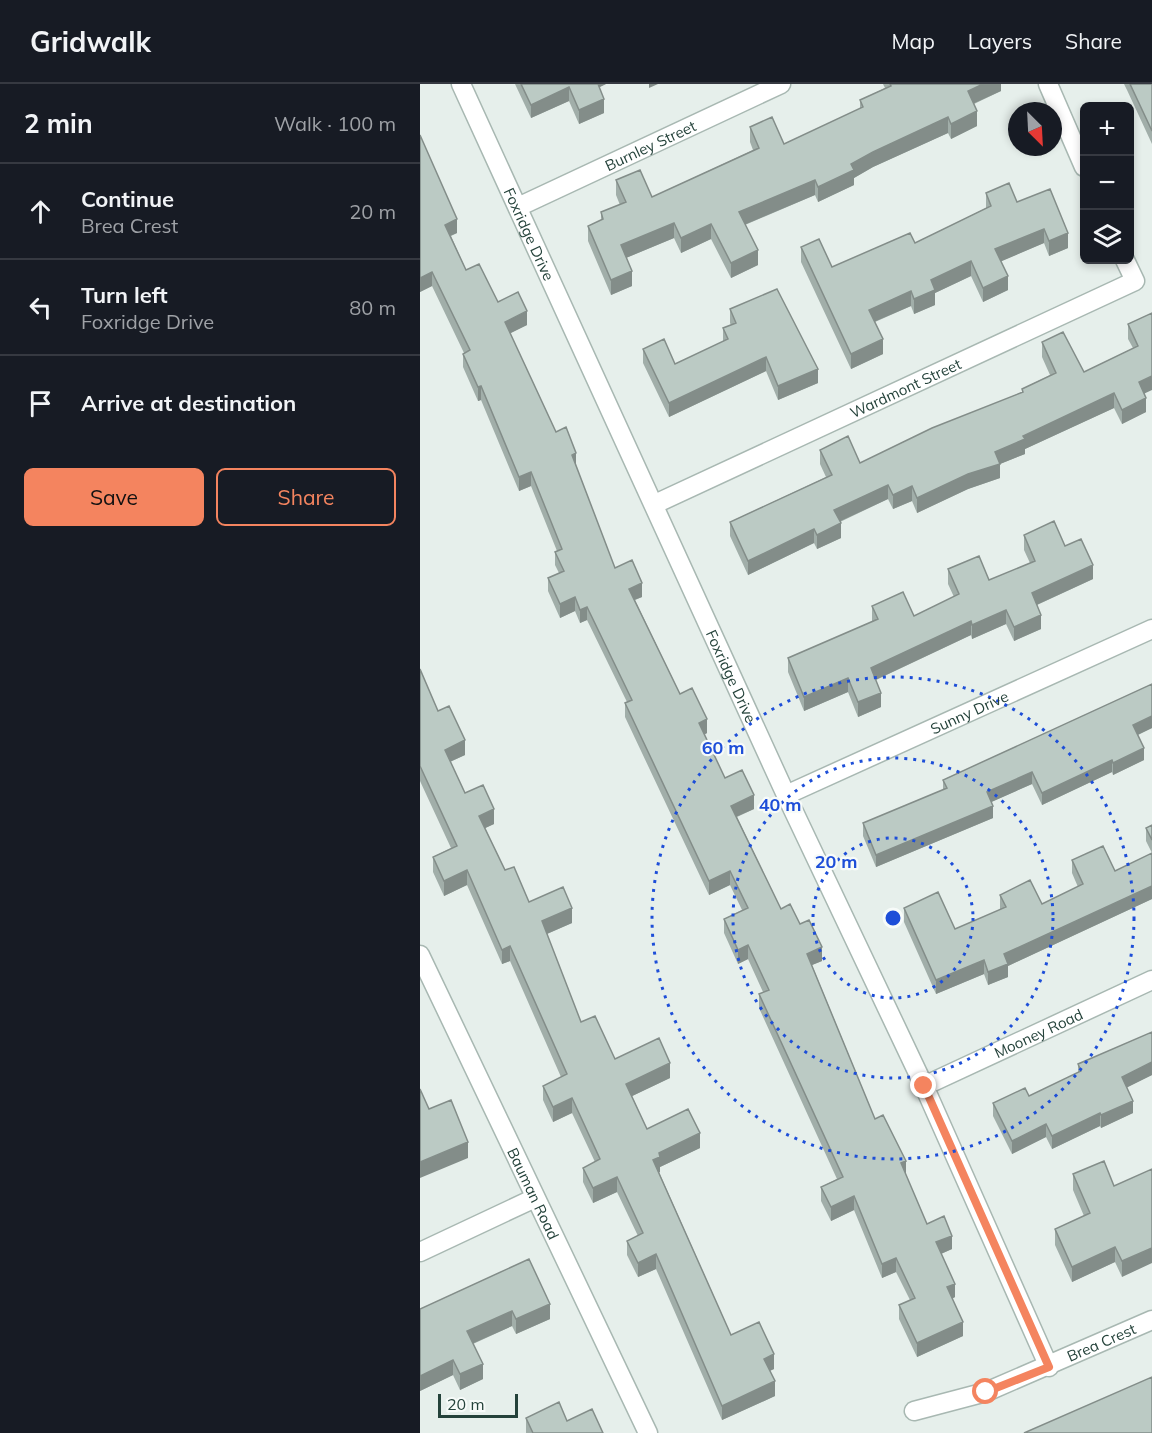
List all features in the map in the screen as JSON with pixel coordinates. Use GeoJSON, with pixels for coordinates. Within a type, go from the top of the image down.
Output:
{"type":"FeatureCollection","features":[{"type":"Feature","properties":{"kind":"street","name":"Foxridge Drive"},"geometry":{"type":"LineString","coordinates":[[461,84],[655,504],[786,795],[924,1086],[1049,1367]]}},
{"type":"Feature","properties":{"kind":"street","name":"Burnley Street"},"geometry":{"type":"LineString","coordinates":[[518,207],[781,84]]}},
{"type":"Feature","properties":{"kind":"street"},"geometry":{"type":"LineString","coordinates":[[1048,84],[1080,158]]}},
{"type":"Feature","properties":{"kind":"street","name":"Wardmont Street"},"geometry":{"type":"LineString","coordinates":[[655,504],[1135,281],[1127,264]]}},
{"type":"Feature","properties":{"kind":"street","name":"Sunny Drive"},"geometry":{"type":"LineString","coordinates":[[786,795],[1152,629]]}},
{"type":"Feature","properties":{"kind":"street","name":"Bauman Road"},"geometry":{"type":"LineString","coordinates":[[420,955],[648,1433]]}},
{"type":"Feature","properties":{"kind":"street","name":"Mooney Road"},"geometry":{"type":"LineString","coordinates":[[924,1086],[1152,980]]}},
{"type":"Feature","properties":{"kind":"street"},"geometry":{"type":"LineString","coordinates":[[420,1252],[535,1198]]}},
{"type":"Feature","properties":{"kind":"street","name":"Brea Crest"},"geometry":{"type":"LineString","coordinates":[[914,1411],[986,1392],[1049,1367],[1152,1320]]}},
{"type":"Feature","properties":{"kind":"building"},"geometry":{"type":"Polygon","coordinates":[[[521,84],[598,84],[604,99],[579,110],[569,87],[531,105],[521,84]]]}},
{"type":"Feature","properties":{"kind":"building"},"geometry":{"type":"Polygon","coordinates":[[[890,84],[983,84],[968,91],[977,111],[951,124],[948,117],[873,152],[851,164],[854,170],[818,187],[815,180],[739,212],[758,250],[731,263],[711,224],[681,238],[674,223],[621,245],[632,271],[611,280],[588,226],[603,219],[601,212],[626,202],[616,180],[640,170],[652,197],[759,148],[750,127],[772,117],[784,144],[863,107],[860,100],[891,86],[890,84]]]}},
{"type":"Feature","properties":{"kind":"building"},"geometry":{"type":"Polygon","coordinates":[[[1130,84],[1152,84],[1152,131],[1130,84]]]}},
{"type":"Feature","properties":{"kind":"building"},"geometry":{"type":"Polygon","coordinates":[[[420,135],[457,219],[445,225],[466,270],[479,264],[498,302],[518,292],[527,311],[505,322],[556,432],[566,427],[576,453],[572,455],[615,568],[632,560],[642,583],[629,589],[680,694],[692,688],[707,719],[699,723],[725,778],[742,770],[754,795],[731,806],[781,909],[790,904],[800,924],[809,920],[822,947],[807,954],[875,1119],[883,1115],[906,1161],[901,1163],[927,1224],[944,1216],[952,1236],[936,1242],[955,1284],[947,1287],[963,1322],[917,1343],[899,1305],[915,1298],[896,1258],[882,1264],[854,1196],[831,1207],[821,1187],[843,1177],[759,994],[769,990],[748,945],[738,950],[724,919],[748,908],[730,871],[709,881],[625,703],[632,700],[587,607],[580,610],[575,597],[560,604],[548,578],[564,571],[555,552],[562,549],[531,472],[519,477],[481,386],[478,387],[463,354],[470,350],[432,272],[420,278],[420,135]]]}},
{"type":"Feature","properties":{"kind":"building"},"geometry":{"type":"Polygon","coordinates":[[[1009,183],[1017,202],[1050,189],[1068,233],[1049,241],[1044,229],[995,249],[1008,276],[983,288],[971,261],[931,280],[935,290],[914,299],[911,291],[869,310],[883,339],[851,354],[801,247],[819,239],[832,267],[910,233],[915,243],[991,206],[986,193],[1009,183]]]}},
{"type":"Feature","properties":{"kind":"building"},"geometry":{"type":"Polygon","coordinates":[[[777,289],[818,369],[778,386],[766,357],[669,403],[643,349],[664,339],[675,364],[728,339],[723,328],[736,323],[730,309],[777,289]]]}},
{"type":"Feature","properties":{"kind":"building"},"geometry":{"type":"Polygon","coordinates":[[[1152,313],[1152,376],[1139,382],[1146,398],[1122,410],[1114,393],[1023,436],[1025,439],[995,452],[1000,464],[968,474],[917,498],[912,486],[893,495],[888,485],[834,510],[841,523],[817,535],[814,529],[748,561],[730,522],[832,475],[820,450],[848,436],[860,463],[932,428],[1023,392],[1022,389],[1056,373],[1042,342],[1063,332],[1084,372],[1138,346],[1128,324],[1152,313]]]}},
{"type":"Feature","properties":{"kind":"building"},"geometry":{"type":"Polygon","coordinates":[[[1054,521],[1065,546],[1081,539],[1093,565],[1032,593],[1041,615],[1014,627],[1006,610],[972,625],[971,621],[871,668],[881,693],[858,702],[848,678],[804,697],[788,658],[878,619],[872,606],[903,592],[914,616],[959,594],[948,569],[979,556],[989,580],[1035,561],[1024,535],[1054,521]]]}},
{"type":"Feature","properties":{"kind":"building"},"geometry":{"type":"Polygon","coordinates":[[[420,669],[438,711],[449,706],[465,740],[445,750],[465,793],[483,785],[494,809],[479,816],[505,870],[514,867],[529,902],[563,887],[572,908],[542,921],[581,1022],[595,1016],[615,1059],[659,1038],[670,1063],[626,1084],[647,1129],[688,1109],[700,1133],[659,1153],[660,1157],[653,1160],[731,1335],[759,1322],[774,1354],[764,1359],[775,1381],[722,1406],[656,1254],[638,1263],[627,1241],[643,1233],[617,1177],[593,1188],[583,1168],[600,1159],[572,1098],[553,1107],[543,1086],[567,1074],[510,946],[502,950],[467,870],[444,881],[433,857],[457,846],[420,766],[420,669]]]}},
{"type":"Feature","properties":{"kind":"building"},"geometry":{"type":"Polygon","coordinates":[[[1152,684],[1152,716],[1133,725],[1144,748],[1113,763],[1112,760],[1042,793],[1032,772],[987,792],[993,806],[876,855],[863,823],[947,788],[943,780],[1152,684]]]}},
{"type":"Feature","properties":{"kind":"building"},"geometry":{"type":"Polygon","coordinates":[[[1152,825],[1152,840],[1146,828],[1152,825]]]}},
{"type":"Feature","properties":{"kind":"building"},"geometry":{"type":"Polygon","coordinates":[[[1103,846],[1115,871],[1152,853],[1152,886],[1004,954],[1008,964],[988,972],[984,960],[936,980],[904,908],[938,892],[955,929],[1006,907],[1000,895],[1030,880],[1042,904],[1083,884],[1072,860],[1103,846]]]}},
{"type":"Feature","properties":{"kind":"building"},"geometry":{"type":"Polygon","coordinates":[[[1152,1032],[1152,1062],[1122,1077],[1133,1101],[1101,1115],[1100,1113],[1052,1136],[1046,1124],[1012,1141],[993,1103],[1025,1088],[1029,1096],[1081,1071],[1078,1064],[1152,1032]]]}},
{"type":"Feature","properties":{"kind":"building"},"geometry":{"type":"Polygon","coordinates":[[[420,1089],[429,1109],[451,1100],[468,1142],[420,1162],[420,1089]]]}},
{"type":"Feature","properties":{"kind":"building"},"geometry":{"type":"Polygon","coordinates":[[[1104,1161],[1114,1186],[1152,1169],[1152,1248],[1122,1261],[1115,1247],[1072,1267],[1055,1229],[1090,1213],[1073,1174],[1104,1161]]]}},
{"type":"Feature","properties":{"kind":"building"},"geometry":{"type":"Polygon","coordinates":[[[529,1259],[550,1304],[516,1319],[512,1311],[467,1331],[483,1364],[460,1374],[453,1360],[420,1376],[420,1309],[529,1259]]]}},
{"type":"Feature","properties":{"kind":"building"},"geometry":{"type":"Polygon","coordinates":[[[1152,1377],[1152,1433],[1024,1433],[1152,1377]]]}},
{"type":"Feature","properties":{"kind":"building"},"geometry":{"type":"Polygon","coordinates":[[[559,1402],[567,1421],[592,1409],[603,1433],[533,1433],[526,1418],[559,1402]]]}},
{"type":"Feature","properties":{"kind":"route"},"geometry":{"type":"LineString","coordinates":[[924,1086],[1049,1367],[986,1392]]}}]}
